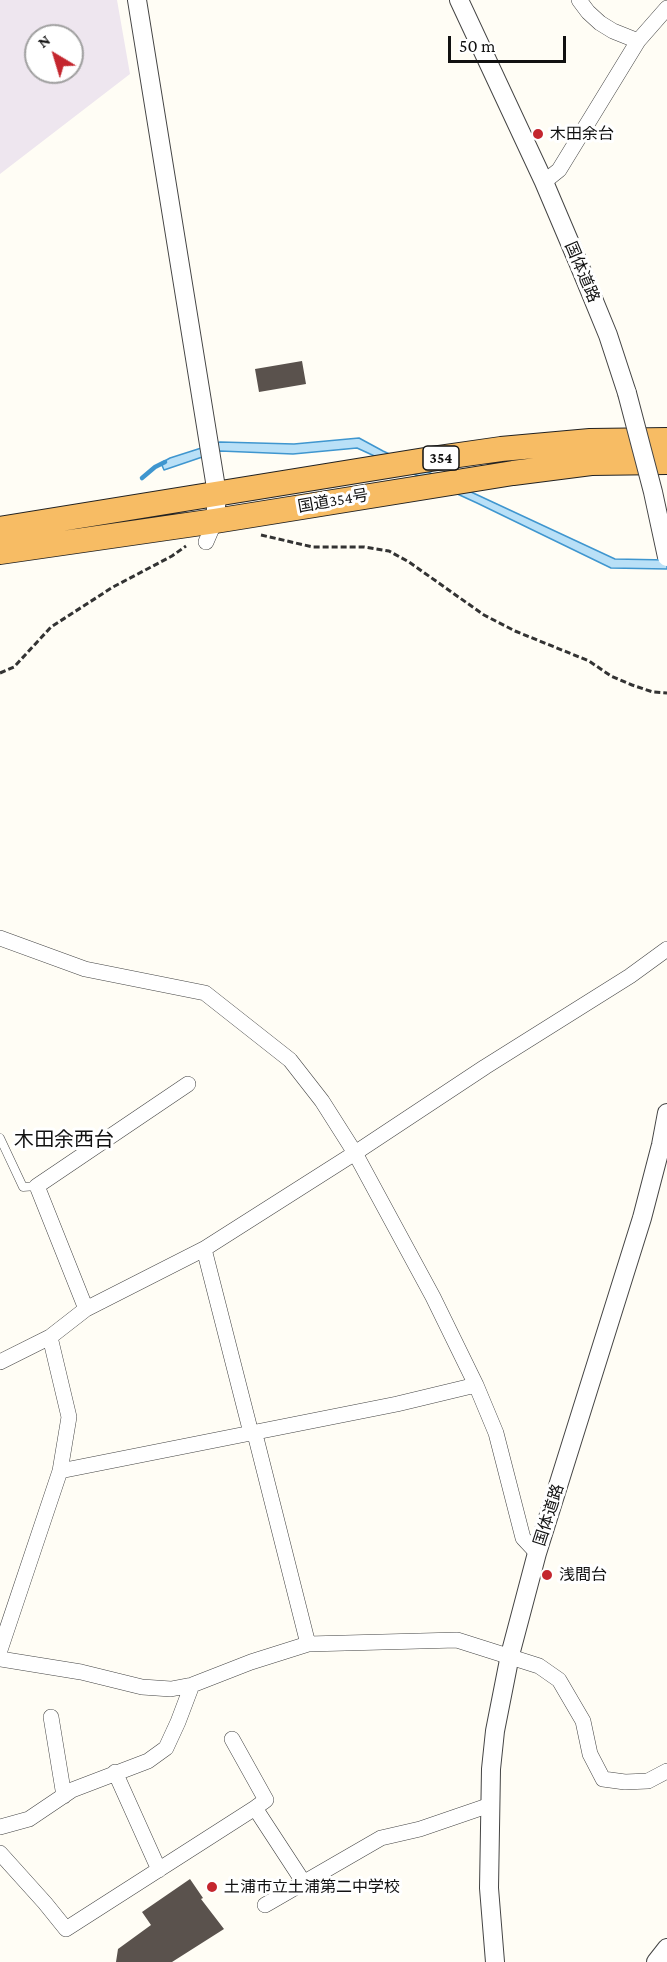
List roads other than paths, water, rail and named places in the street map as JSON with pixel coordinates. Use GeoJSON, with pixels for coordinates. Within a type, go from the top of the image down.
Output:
{"type":"FeatureCollection","features":[{"type":"Feature","properties":{"kind":"highway","name":"国道354号"},"geometry":{"type":"LineString","coordinates":[[0,529],[501,449],[590,441],[667,441]]}},
{"type":"Feature","properties":{"kind":"highway","name":"国道354号"},"geometry":{"type":"LineString","coordinates":[[0,552],[210,532],[513,473],[591,463],[667,462]]}},
{"type":"Feature","properties":{"kind":"street"},"geometry":{"type":"LineString","coordinates":[[137,0],[217,494],[210,532]]}},
{"type":"Feature","properties":{"kind":"street","name":"国体道路"},"geometry":{"type":"LineString","coordinates":[[459,0],[544,182],[597,308],[627,393],[653,492],[667,557]]}},
{"type":"Feature","properties":{"kind":"street"},"geometry":{"type":"LineString","coordinates":[[579,0],[600,23],[638,41]]}},
{"type":"Feature","properties":{"kind":"street"},"geometry":{"type":"LineString","coordinates":[[544,182],[559,170],[638,41],[667,8]]}},
{"type":"Feature","properties":{"kind":"street"},"geometry":{"type":"LineString","coordinates":[[0,938],[85,969],[205,993],[290,1060],[322,1101],[355,1153],[433,1297],[476,1385],[496,1433],[523,1538],[537,1553]]}},
{"type":"Feature","properties":{"kind":"street"},"geometry":{"type":"LineString","coordinates":[[0,1362],[50,1337],[86,1309],[204,1249],[667,949]]}},
{"type":"Feature","properties":{"kind":"street"},"geometry":{"type":"LineString","coordinates":[[86,1309],[37,1186],[188,1084]]}},
{"type":"Feature","properties":{"kind":"street","name":"国体道路"},"geometry":{"type":"LineString","coordinates":[[495,1962],[489,1888],[490,1805],[495,1731],[510,1655],[537,1553],[642,1218],[667,1113]]}},
{"type":"Feature","properties":{"kind":"street"},"geometry":{"type":"LineString","coordinates":[[204,1249],[251,1433],[256,1438],[308,1644]]}},
{"type":"Feature","properties":{"kind":"street"},"geometry":{"type":"LineString","coordinates":[[0,1650],[60,1471],[69,1417],[50,1337]]}},
{"type":"Feature","properties":{"kind":"street"},"geometry":{"type":"LineString","coordinates":[[60,1471],[397,1404],[476,1385]]}},
{"type":"Feature","properties":{"kind":"street"},"geometry":{"type":"LineString","coordinates":[[0,1659],[81,1672],[142,1687],[171,1689],[192,1685],[251,1662],[308,1644],[457,1640],[539,1666],[559,1680],[583,1721],[591,1754],[603,1779],[625,1782],[648,1781],[667,1771]]}},
{"type":"Feature","properties":{"kind":"street"},"geometry":{"type":"LineString","coordinates":[[0,1827],[29,1819],[89,1782],[148,1761],[165,1748],[192,1685]]}},
{"type":"Feature","properties":{"kind":"street"},"geometry":{"type":"LineString","coordinates":[[51,1717],[64,1796]]}},
{"type":"Feature","properties":{"kind":"street"},"geometry":{"type":"LineString","coordinates":[[0,1853],[66,1929],[266,1800],[232,1739]]}},
{"type":"Feature","properties":{"kind":"street"},"geometry":{"type":"LineString","coordinates":[[115,1773],[159,1870]]}},
{"type":"Feature","properties":{"kind":"street"},"geometry":{"type":"LineString","coordinates":[[265,1905],[381,1838],[420,1829],[490,1805]]}},
{"type":"Feature","properties":{"kind":"street"},"geometry":{"type":"LineString","coordinates":[[255,1808],[304,1882]]}},
{"type":"Feature","properties":{"kind":"street"},"geometry":{"type":"LineString","coordinates":[[656,1962],[667,1948]]}},
{"type":"Feature","properties":{"kind":"lane"},"geometry":{"type":"LineString","coordinates":[[0,1138],[23,1187],[37,1186]]}},
{"type":"Feature","properties":{"kind":"water"},"geometry":{"type":"Polygon","coordinates":[[[359,438],[615,559],[667,560],[667,569],[611,568],[357,448],[293,454],[220,451],[164,470],[161,463],[220,442],[294,444],[359,438]]]}},
{"type":"Feature","properties":{"kind":"waterway"},"geometry":{"type":"LineString","coordinates":[[142,478],[165,462]]}},
{"type":"Feature","properties":{"kind":"place","name":"木田余台"},"geometry":{"type":"Point","coordinates":[538,134]}},
{"type":"Feature","properties":{"kind":"place","name":"浅間台"},"geometry":{"type":"Point","coordinates":[547,1575]}},
{"type":"Feature","properties":{"kind":"place","name":"土浦市立土浦第二中学校"},"geometry":{"type":"Point","coordinates":[212,1887]}},
{"type":"Feature","properties":{"kind":"district","name":"木田余西台"},"geometry":{"type":"Point","coordinates":[64,1140]}}]}
